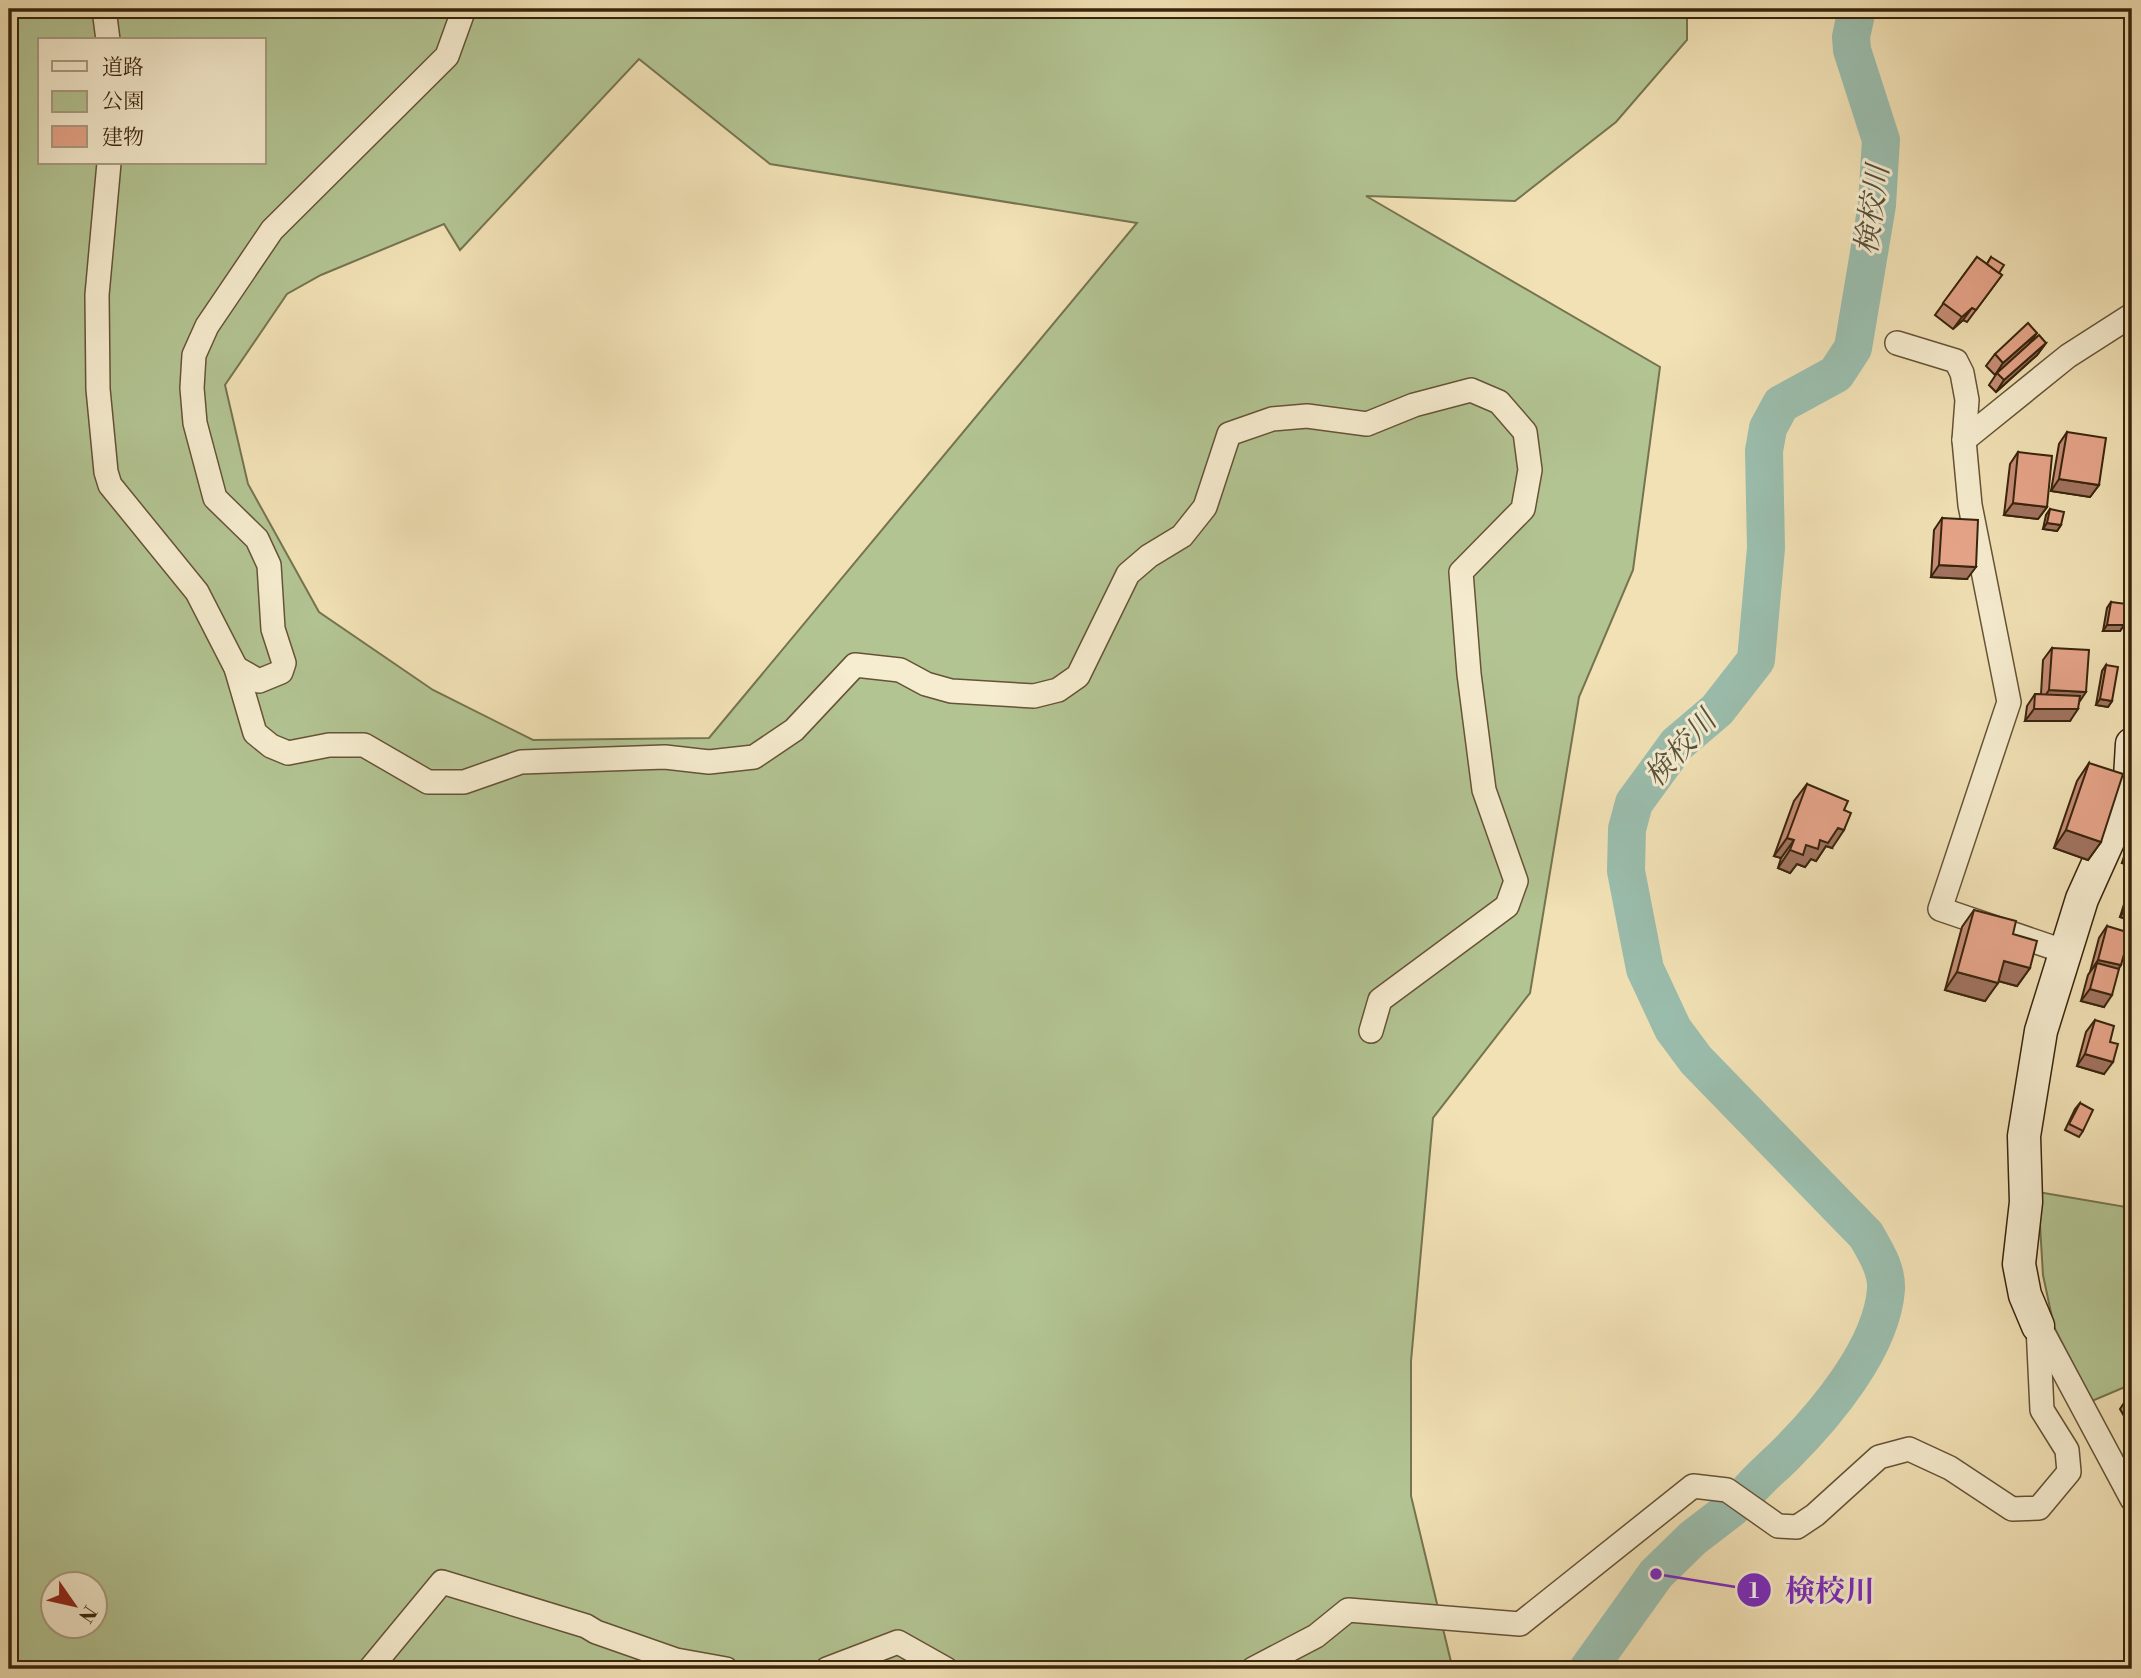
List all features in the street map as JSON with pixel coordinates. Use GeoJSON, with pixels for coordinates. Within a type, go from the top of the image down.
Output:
{"type":"FeatureCollection","features":[{"type":"Feature","properties":{"kind":"street"},"geometry":{"type":"LineString","coordinates":[[104,9],[108,38]]}},
{"type":"Feature","properties":{"kind":"street"},"geometry":{"type":"LineString","coordinates":[[236,668],[259,681],[281,672],[284,663],[273,629],[270,565],[257,539],[215,498],[195,423],[191,388],[194,355],[207,326],[272,230],[447,56],[464,9]]}},
{"type":"Feature","properties":{"kind":"street"},"geometry":{"type":"LineString","coordinates":[[109,164],[97,295],[98,388],[106,472],[118,498],[197,592],[236,668],[255,733],[271,746],[288,753],[329,745],[364,745],[428,782],[464,782],[521,762],[665,757],[709,762],[754,757],[794,730],[855,665],[900,670],[926,684],[951,691],[1034,696],[1058,690],[1078,676],[1128,574],[1149,556],[1182,537],[1205,508],[1229,434],[1272,419],[1307,416],[1367,424],[1414,405],[1471,390],[1499,402],[1525,432],[1530,470],[1523,509],[1478,551],[1461,572],[1469,674],[1484,790],[1516,881],[1507,906],[1380,1000],[1371,1031]]}},
{"type":"Feature","properties":{"kind":"street"},"geometry":{"type":"LineString","coordinates":[[1964,440],[2068,356],[2132,315]]}},
{"type":"Feature","properties":{"kind":"street"},"geometry":{"type":"LineString","coordinates":[[1898,343],[1955,361],[1962,373],[1967,400],[1964,440],[1970,505],[2009,702],[1940,909],[2066,952]]}},
{"type":"Feature","properties":{"kind":"street"},"geometry":{"type":"LineString","coordinates":[[2132,744],[2130,778],[2118,819],[2082,899],[2041,1031],[2024,1136],[2026,1202],[2019,1264],[2025,1295],[2038,1325],[2132,1499]]}},
{"type":"Feature","properties":{"kind":"street"},"geometry":{"type":"LineString","coordinates":[[1253,1669],[1316,1636],[1348,1610],[1520,1624],[1693,1486],[1727,1490],[1778,1527],[1797,1527],[1815,1515],[1879,1457],[1909,1449],[1950,1468],[2012,1509],[2039,1508],[2069,1472],[2067,1450],[2042,1410],[2038,1325]]}},
{"type":"Feature","properties":{"kind":"street"},"geometry":{"type":"LineString","coordinates":[[370,1669],[442,1582],[586,1626],[676,1660],[726,1669]]}},
{"type":"Feature","properties":{"kind":"street"},"geometry":{"type":"LineString","coordinates":[[827,1669],[898,1642],[946,1669]]}},
{"type":"Feature","properties":{"kind":"green space"},"geometry":{"type":"Polygon","coordinates":[[[9,9],[1687,9],[1687,40],[1616,122],[1515,201],[1366,196],[1660,367],[1633,570],[1579,697],[1530,993],[1433,1118],[1411,1361],[1411,1496],[1452,1666],[1459,1669],[9,1669],[9,9]],[[639,59],[460,250],[444,224],[321,275],[287,294],[225,385],[248,484],[319,612],[433,690],[533,740],[709,738],[1137,223],[770,164],[639,59]]]}},
{"type":"Feature","properties":{"kind":"green space"},"geometry":{"type":"Polygon","coordinates":[[[2038,1192],[2132,1208],[2132,1384],[2092,1401],[2054,1327],[2043,1275],[2038,1192]]]}},
{"type":"Feature","properties":{"kind":"building"},"geometry":{"type":"Polygon","coordinates":[[[1977,257],[2002,275],[1976,310],[1972,308],[1962,317],[1943,303],[1977,257]]]}},
{"type":"Feature","properties":{"kind":"building"},"geometry":{"type":"Polygon","coordinates":[[[1991,257],[2004,265],[1999,273],[1987,264],[1991,257]]]}},
{"type":"Feature","properties":{"kind":"building"},"geometry":{"type":"Polygon","coordinates":[[[2028,323],[2037,333],[2003,363],[1995,354],[2028,323]]]}},
{"type":"Feature","properties":{"kind":"building"},"geometry":{"type":"Polygon","coordinates":[[[2039,335],[2046,343],[2004,380],[1997,373],[2039,335]]]}},
{"type":"Feature","properties":{"kind":"building"},"geometry":{"type":"Polygon","coordinates":[[[2067,432],[2106,438],[2099,485],[2059,479],[2067,432]]]}},
{"type":"Feature","properties":{"kind":"building"},"geometry":{"type":"Polygon","coordinates":[[[2018,452],[2052,456],[2047,507],[2013,503],[2018,452]]]}},
{"type":"Feature","properties":{"kind":"building"},"geometry":{"type":"Polygon","coordinates":[[[2050,509],[2064,512],[2061,525],[2047,523],[2050,509]]]}},
{"type":"Feature","properties":{"kind":"building"},"geometry":{"type":"Polygon","coordinates":[[[1942,518],[1978,520],[1976,567],[1939,565],[1942,518]]]}},
{"type":"Feature","properties":{"kind":"building"},"geometry":{"type":"Polygon","coordinates":[[[2111,602],[2127,604],[2124,625],[2107,625],[2111,602]]]}},
{"type":"Feature","properties":{"kind":"building"},"geometry":{"type":"Polygon","coordinates":[[[2052,648],[2089,650],[2086,692],[2049,690],[2052,648]]]}},
{"type":"Feature","properties":{"kind":"building"},"geometry":{"type":"Polygon","coordinates":[[[2106,665],[2118,667],[2112,701],[2100,699],[2106,665]]]}},
{"type":"Feature","properties":{"kind":"building"},"geometry":{"type":"Polygon","coordinates":[[[2035,694],[2080,696],[2078,709],[2034,709],[2035,694]]]}},
{"type":"Feature","properties":{"kind":"building"},"geometry":{"type":"Polygon","coordinates":[[[2089,763],[2123,774],[2101,842],[2066,830],[2089,763]]]}},
{"type":"Feature","properties":{"kind":"building"},"geometry":{"type":"Polygon","coordinates":[[[1807,784],[1848,801],[1844,810],[1851,813],[1844,830],[1838,828],[1828,843],[1820,840],[1818,849],[1806,845],[1803,855],[1790,850],[1794,840],[1787,838],[1807,784]]]}},
{"type":"Feature","properties":{"kind":"building"},"geometry":{"type":"Polygon","coordinates":[[[2132,893],[2132,914],[2124,911],[2132,893]]]}},
{"type":"Feature","properties":{"kind":"building"},"geometry":{"type":"Polygon","coordinates":[[[1974,910],[2016,921],[2013,934],[2037,941],[2030,968],[2004,961],[1998,983],[1957,972],[1974,910]]]}},
{"type":"Feature","properties":{"kind":"building"},"geometry":{"type":"Polygon","coordinates":[[[2107,926],[2130,933],[2121,965],[2098,960],[2107,926]]]}},
{"type":"Feature","properties":{"kind":"building"},"geometry":{"type":"Polygon","coordinates":[[[2097,963],[2119,969],[2112,995],[2090,989],[2097,963]]]}},
{"type":"Feature","properties":{"kind":"building"},"geometry":{"type":"Polygon","coordinates":[[[2095,1020],[2114,1026],[2110,1042],[2118,1044],[2113,1062],[2085,1054],[2095,1020]]]}},
{"type":"Feature","properties":{"kind":"building"},"geometry":{"type":"Polygon","coordinates":[[[2080,1103],[2093,1110],[2083,1131],[2069,1124],[2080,1103]]]}},
{"type":"Feature","properties":{"kind":"waterway","name":"検校川"},"geometry":{"type":"LineString","coordinates":[[1747,1493],[1801,1439],[1849,1379],[1863,1357],[1882,1311],[1886,1289],[1885,1274],[1866,1235],[1696,1060],[1673,1029],[1645,969],[1626,871],[1627,829],[1634,803],[1677,744],[1717,710],[1756,660],[1766,548],[1764,451],[1768,428],[1781,404],[1836,374],[1853,348],[1877,205],[1881,140],[1852,50],[1851,37],[1857,9]]}},
{"type":"Feature","properties":{"kind":"waterway","name":"検校川"},"geometry":{"type":"LineString","coordinates":[[1588,1669],[1656,1574],[1693,1538],[1732,1508]]}},
{"type":"Feature","properties":{"kind":"place","name":"検校川"},"geometry":{"type":"Point","coordinates":[1656,1574]}}]}
